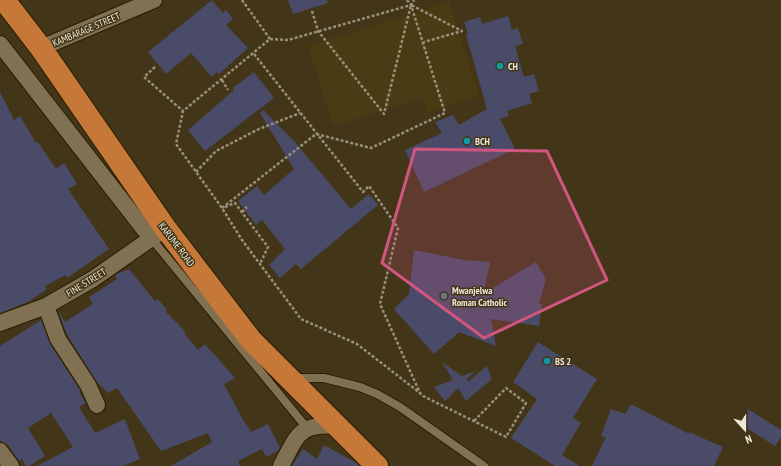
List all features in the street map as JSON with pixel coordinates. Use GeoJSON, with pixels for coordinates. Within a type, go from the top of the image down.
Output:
{"type":"FeatureCollection","features":[{"type":"Feature","properties":{"kind":"highway","name":"KARUME ROAD"},"geometry":{"type":"LineString","coordinates":[[4,0],[41,48],[159,233],[252,340],[377,466]]}},
{"type":"Feature","properties":{"kind":"street","name":"KAMBARAGE STREET"},"geometry":{"type":"LineString","coordinates":[[41,48],[145,2]]}},
{"type":"Feature","properties":{"kind":"street"},"geometry":{"type":"LineString","coordinates":[[0,44],[39,97],[159,233]]}},
{"type":"Feature","properties":{"kind":"street","name":"FINE STREET"},"geometry":{"type":"LineString","coordinates":[[0,323],[46,306],[93,279],[159,233]]}},
{"type":"Feature","properties":{"kind":"street"},"geometry":{"type":"LineString","coordinates":[[46,306],[58,339],[88,385],[97,404]]}},
{"type":"Feature","properties":{"kind":"street"},"geometry":{"type":"LineString","coordinates":[[281,466],[295,440],[307,428],[318,425],[338,426]]}},
{"type":"Feature","properties":{"kind":"street"},"geometry":{"type":"LineString","coordinates":[[0,451],[11,466]]}},
{"type":"Feature","properties":{"kind":"lane"},"geometry":{"type":"LineString","coordinates":[[159,233],[307,428]]}},
{"type":"Feature","properties":{"kind":"lane"},"geometry":{"type":"LineString","coordinates":[[290,378],[324,378],[360,387],[377,394],[400,407],[484,466]]}},
{"type":"Feature","properties":{"kind":"path"},"geometry":{"type":"LineString","coordinates":[[242,0],[270,39]]}},
{"type":"Feature","properties":{"kind":"path"},"geometry":{"type":"LineString","coordinates":[[316,134],[370,148],[446,113],[424,42],[408,0]]}},
{"type":"Feature","properties":{"kind":"path"},"geometry":{"type":"LineString","coordinates":[[312,11],[318,31],[384,114],[411,5],[414,0]]}},
{"type":"Feature","properties":{"kind":"path"},"geometry":{"type":"LineString","coordinates":[[424,42],[462,31],[411,5],[288,40],[270,39],[254,54],[183,111],[176,144],[260,264],[301,319],[358,344],[420,393],[474,421],[506,437],[526,402],[506,388],[474,421]]}},
{"type":"Feature","properties":{"kind":"path"},"geometry":{"type":"LineString","coordinates":[[254,54],[363,192],[369,186],[398,228],[380,304],[420,393]]}},
{"type":"Feature","properties":{"kind":"path"},"geometry":{"type":"LineString","coordinates":[[155,67],[144,77],[183,111]]}},
{"type":"Feature","properties":{"kind":"path"},"geometry":{"type":"LineString","coordinates":[[222,80],[228,90]]}},
{"type":"Feature","properties":{"kind":"path"},"geometry":{"type":"LineString","coordinates":[[196,172],[216,151],[259,128],[300,113]]}},
{"type":"Feature","properties":{"kind":"path"},"geometry":{"type":"LineString","coordinates":[[222,208],[316,134]]}},
{"type":"Feature","properties":{"kind":"path"},"geometry":{"type":"LineString","coordinates":[[222,208],[235,203],[268,247],[260,264]]}},
{"type":"Feature","properties":{"kind":"path"},"geometry":{"type":"LineString","coordinates":[[242,212],[247,207]]}},
{"type":"Feature","properties":{"kind":"highlighted area"},"geometry":{"type":"Polygon","coordinates":[[[415,149],[547,151],[607,280],[484,338],[382,263],[415,149]]]}},
{"type":"Feature","properties":{"kind":"shaded area"},"geometry":{"type":"Polygon","coordinates":[[[449,2],[479,96],[427,113],[422,98],[333,126],[308,46],[449,2]]]}},
{"type":"Feature","properties":{"kind":"building"},"geometry":{"type":"Polygon","coordinates":[[[212,0],[223,13],[226,10],[233,19],[226,25],[248,48],[219,74],[217,72],[212,77],[191,53],[166,74],[148,52],[212,0]]]}},
{"type":"Feature","properties":{"kind":"building"},"geometry":{"type":"Polygon","coordinates":[[[288,0],[327,0],[328,3],[293,14],[288,0]]]}},
{"type":"Feature","properties":{"kind":"building"},"geometry":{"type":"Polygon","coordinates":[[[508,16],[512,30],[518,28],[523,44],[515,46],[524,77],[534,74],[539,91],[529,94],[532,103],[507,111],[509,116],[500,119],[515,149],[424,192],[405,150],[442,133],[435,122],[453,115],[459,125],[487,109],[466,35],[468,34],[464,22],[480,17],[482,24],[508,16]]]}},
{"type":"Feature","properties":{"kind":"building"},"geometry":{"type":"Polygon","coordinates":[[[254,72],[274,98],[205,151],[188,130],[234,90],[233,88],[254,72]]]}},
{"type":"Feature","properties":{"kind":"building"},"geometry":{"type":"Polygon","coordinates":[[[0,92],[14,120],[20,116],[36,143],[38,142],[56,169],[64,163],[77,184],[68,189],[109,249],[67,278],[66,275],[45,286],[47,289],[28,302],[0,313],[0,92]]]}},
{"type":"Feature","properties":{"kind":"building"},"geometry":{"type":"Polygon","coordinates":[[[263,110],[293,140],[351,209],[369,194],[378,205],[301,269],[296,264],[280,278],[269,265],[285,249],[262,220],[256,225],[238,201],[257,186],[264,195],[294,169],[260,113],[263,110]]]}},
{"type":"Feature","properties":{"kind":"building"},"geometry":{"type":"Polygon","coordinates":[[[414,250],[464,260],[490,262],[484,293],[536,262],[546,279],[539,304],[542,304],[539,326],[491,319],[496,346],[459,332],[434,354],[394,309],[409,294],[414,250]]]}},
{"type":"Feature","properties":{"kind":"building"},"geometry":{"type":"Polygon","coordinates":[[[129,269],[155,301],[158,299],[167,310],[166,312],[185,331],[184,333],[198,350],[205,344],[235,378],[224,384],[242,418],[251,432],[268,424],[280,448],[278,451],[266,457],[262,449],[238,461],[240,466],[171,466],[212,442],[208,433],[161,451],[117,388],[108,393],[97,382],[67,335],[58,310],[65,322],[93,304],[89,297],[117,279],[115,275],[129,269]]]}},
{"type":"Feature","properties":{"kind":"building"},"geometry":{"type":"Polygon","coordinates":[[[41,320],[50,344],[80,390],[80,394],[86,403],[79,407],[95,433],[125,419],[140,459],[123,466],[37,466],[73,447],[51,413],[28,428],[45,456],[29,466],[26,466],[22,459],[19,461],[8,445],[0,440],[0,346],[41,320]]]}},
{"type":"Feature","properties":{"kind":"building"},"geometry":{"type":"Polygon","coordinates":[[[538,342],[597,379],[573,418],[581,423],[562,455],[580,466],[555,466],[511,438],[537,399],[513,382],[538,342]]]}},
{"type":"Feature","properties":{"kind":"building"},"geometry":{"type":"Polygon","coordinates":[[[442,362],[462,376],[475,371],[466,380],[469,381],[487,366],[492,379],[466,401],[458,388],[445,401],[434,387],[453,380],[442,362]]]}},
{"type":"Feature","properties":{"kind":"building"},"geometry":{"type":"Polygon","coordinates":[[[631,404],[689,434],[689,432],[723,447],[714,466],[592,466],[606,437],[601,436],[611,409],[625,414],[631,404]]]}},
{"type":"Feature","properties":{"kind":"building"},"geometry":{"type":"Polygon","coordinates":[[[748,409],[781,430],[781,437],[775,446],[739,423],[748,409]]]}},
{"type":"Feature","properties":{"kind":"building"},"geometry":{"type":"Polygon","coordinates":[[[324,445],[358,464],[359,466],[292,466],[303,449],[317,459],[324,445]]]}},
{"type":"Feature","properties":{"kind":"place","name":"CH"},"geometry":{"type":"Point","coordinates":[500,66]}},
{"type":"Feature","properties":{"kind":"place","name":"BCH"},"geometry":{"type":"Point","coordinates":[467,141]}},
{"type":"Feature","properties":{"kind":"place","name":"Mwanjelwa Roman Catholic"},"geometry":{"type":"Point","coordinates":[444,296]}},
{"type":"Feature","properties":{"kind":"place","name":"BS 2"},"geometry":{"type":"Point","coordinates":[547,361]}}]}
